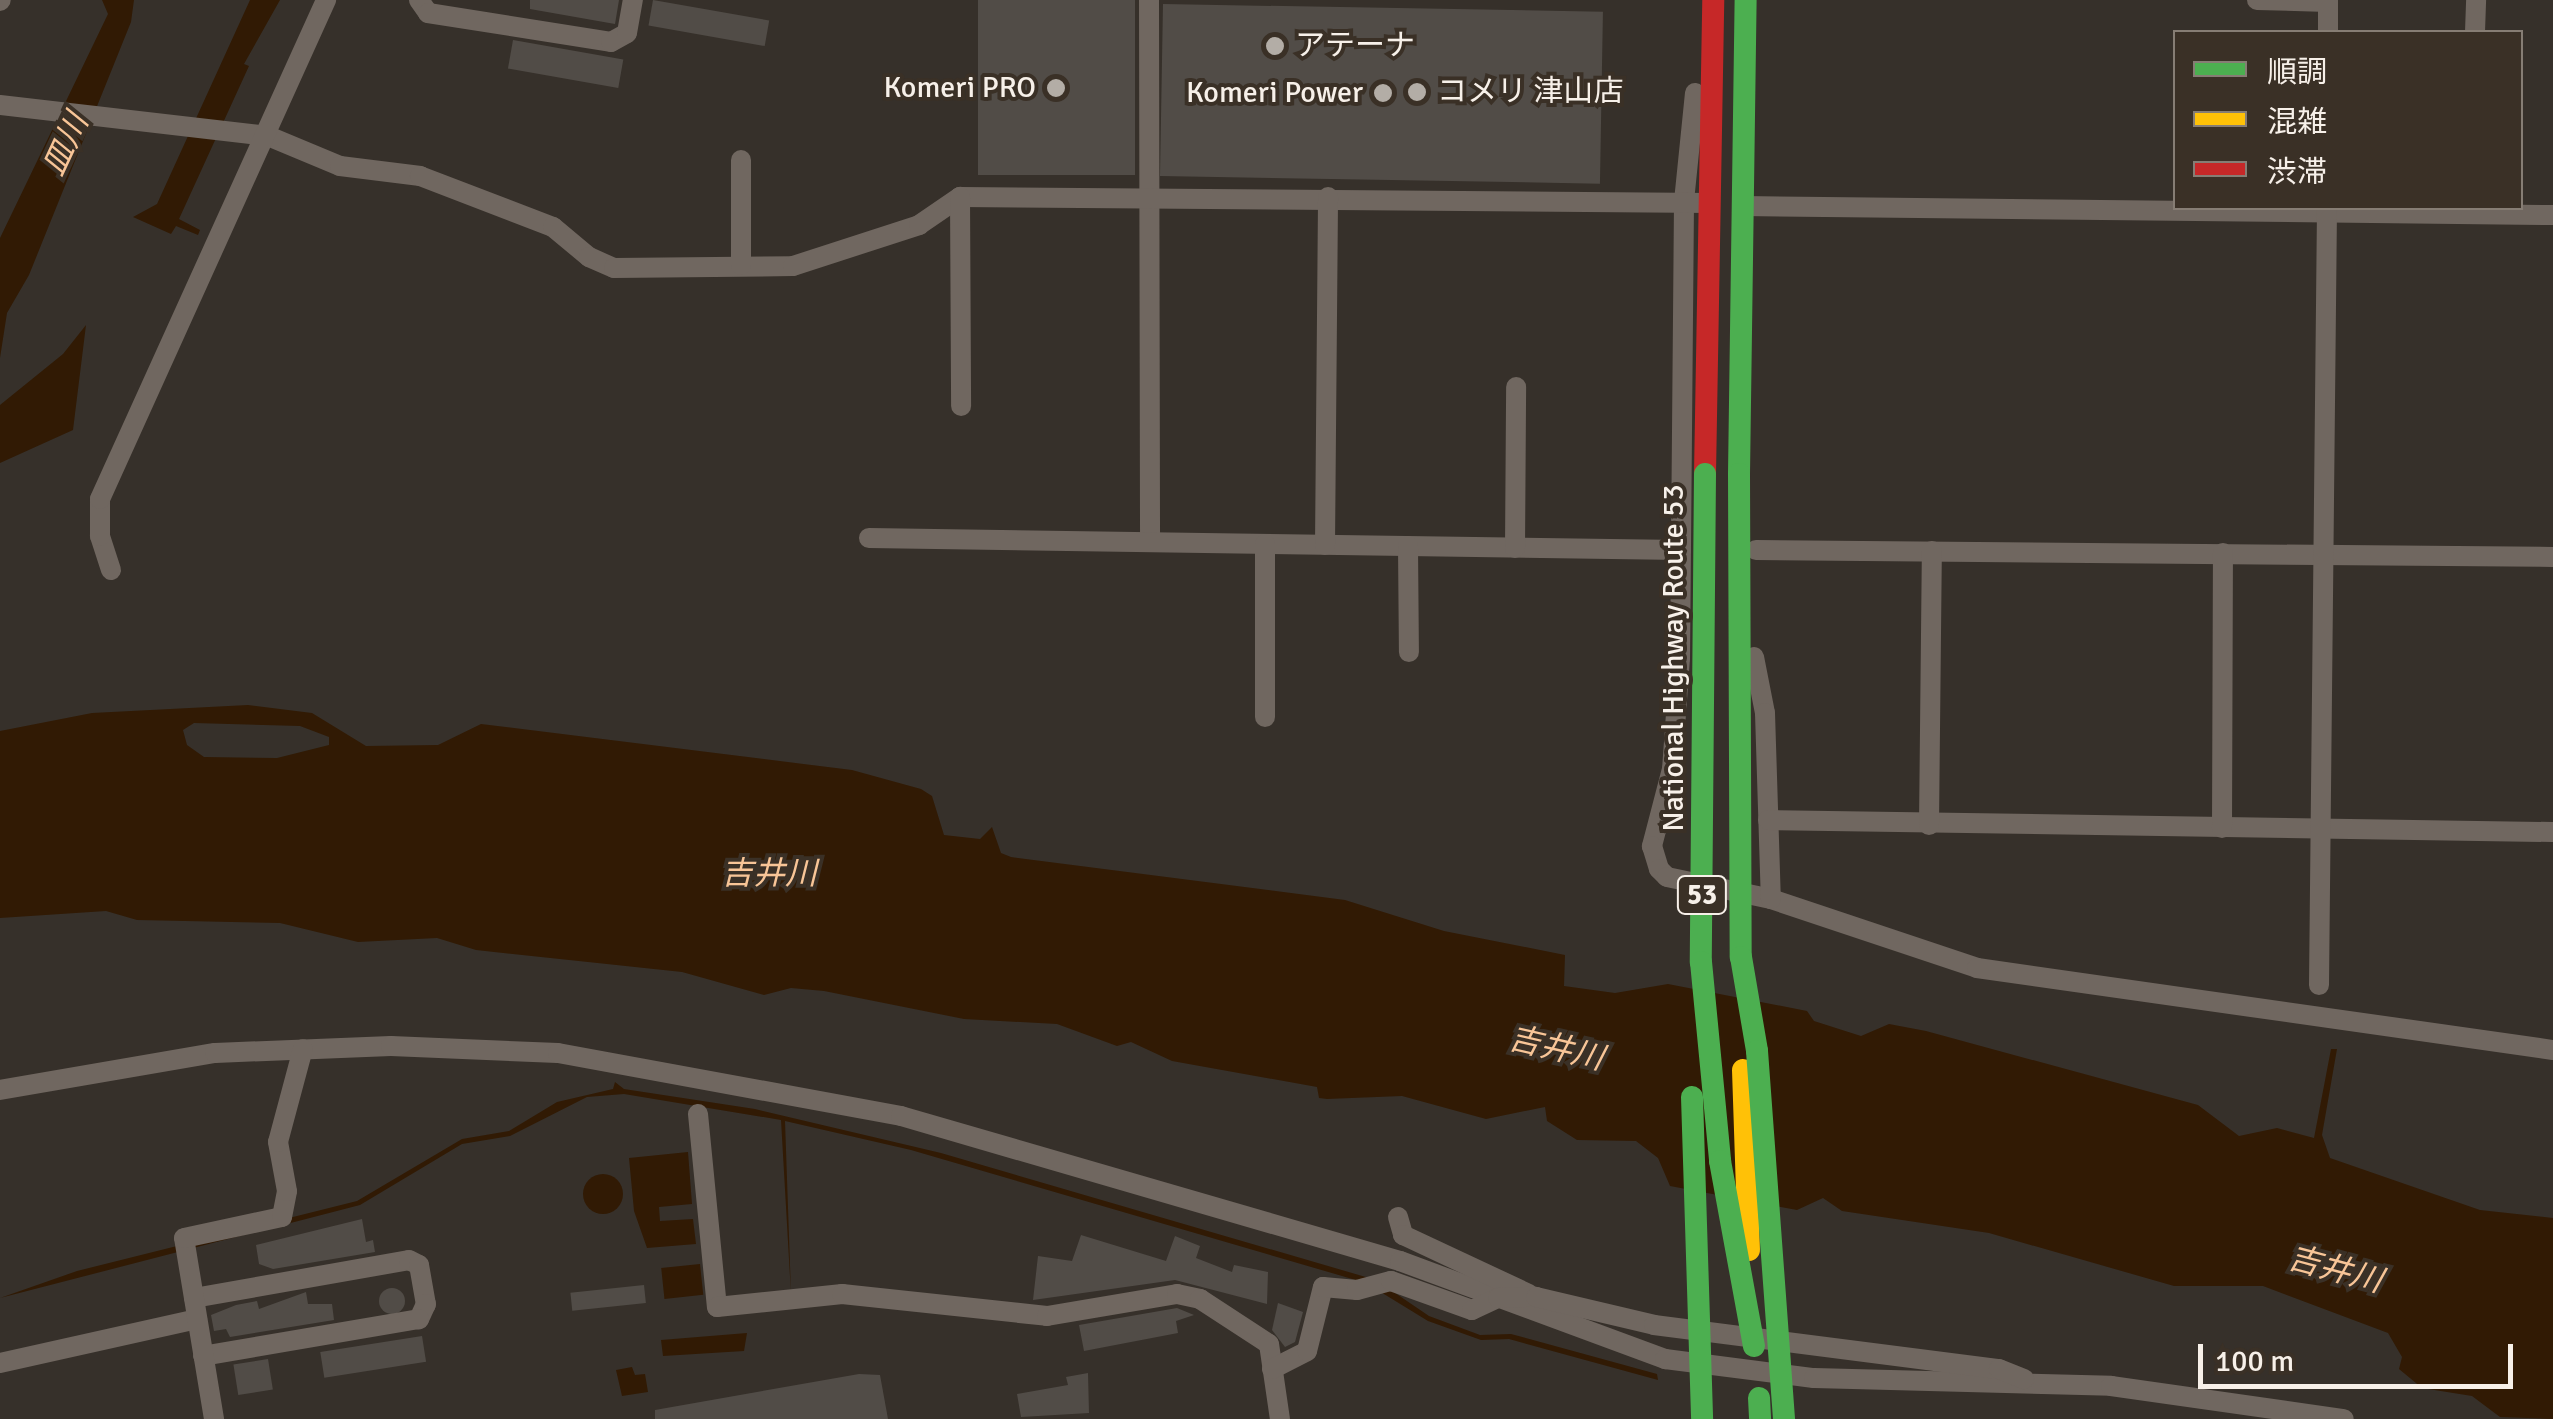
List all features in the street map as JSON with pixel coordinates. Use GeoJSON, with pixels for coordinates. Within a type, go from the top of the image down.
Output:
{"type":"FeatureCollection","features":[{"type":"Feature","properties":{"kind":"highway","name":"National Highway Route 53"},"geometry":{"type":"LineString","coordinates":[[1713,0],[1701,962],[1720,1161],[1752,1312]]}},
{"type":"Feature","properties":{"kind":"highway","name":"National Highway Route 53"},"geometry":{"type":"LineString","coordinates":[[1746,0],[1752,206],[1739,474],[1741,957],[1752,1312],[1760,1419]]}},
{"type":"Feature","properties":{"kind":"highway"},"geometry":{"type":"LineString","coordinates":[[1710,203],[1729,194],[1732,183],[1746,0]]}},
{"type":"Feature","properties":{"kind":"highway"},"geometry":{"type":"LineString","coordinates":[[1706,421],[1721,340],[1723,233],[1752,206]]}},
{"type":"Feature","properties":{"kind":"highway"},"geometry":{"type":"LineString","coordinates":[[1741,957],[1756,1051],[1784,1419]]}},
{"type":"Feature","properties":{"kind":"highway"},"geometry":{"type":"LineString","coordinates":[[1701,962],[1692,1097],[1702,1419]]}},
{"type":"Feature","properties":{"kind":"street"},"geometry":{"type":"LineString","coordinates":[[111,570],[100,536],[100,499],[260,136],[326,0]]}},
{"type":"Feature","properties":{"kind":"street"},"geometry":{"type":"LineString","coordinates":[[419,0],[428,13],[612,42],[628,33],[633,0]]}},
{"type":"Feature","properties":{"kind":"street"},"geometry":{"type":"LineString","coordinates":[[1150,0],[1150,542]]}},
{"type":"Feature","properties":{"kind":"street"},"geometry":{"type":"LineString","coordinates":[[2257,0],[2328,1],[2328,30]]}},
{"type":"Feature","properties":{"kind":"street"},"geometry":{"type":"LineString","coordinates":[[2475,30],[2476,0]]}},
{"type":"Feature","properties":{"kind":"street"},"geometry":{"type":"LineString","coordinates":[[1712,41],[1695,88],[1684,202],[1681,550],[1672,768],[1652,846],[1655,864],[1667,877],[1771,899],[1977,968],[2553,1050]]}},
{"type":"Feature","properties":{"kind":"street"},"geometry":{"type":"LineString","coordinates":[[0,105],[260,136],[340,166],[420,176],[553,227],[589,257],[614,268],[793,266],[919,225],[960,197],[1328,196],[1710,203]]}},
{"type":"Feature","properties":{"kind":"street"},"geometry":{"type":"LineString","coordinates":[[741,160],[741,264]]}},
{"type":"Feature","properties":{"kind":"street"},"geometry":{"type":"LineString","coordinates":[[1325,545],[1328,196]]}},
{"type":"Feature","properties":{"kind":"street"},"geometry":{"type":"LineString","coordinates":[[960,197],[961,406]]}},
{"type":"Feature","properties":{"kind":"street"},"geometry":{"type":"LineString","coordinates":[[1771,899],[1765,713],[1754,658],[1752,206],[2173,208]]}},
{"type":"Feature","properties":{"kind":"street"},"geometry":{"type":"LineString","coordinates":[[2319,985],[2327,210]]}},
{"type":"Feature","properties":{"kind":"street"},"geometry":{"type":"LineString","coordinates":[[2400,210],[2553,215]]}},
{"type":"Feature","properties":{"kind":"street"},"geometry":{"type":"LineString","coordinates":[[1514,548],[1516,387]]}},
{"type":"Feature","properties":{"kind":"street"},"geometry":{"type":"LineString","coordinates":[[869,538],[1681,550]]}},
{"type":"Feature","properties":{"kind":"street"},"geometry":{"type":"LineString","coordinates":[[1265,544],[1266,717]]}},
{"type":"Feature","properties":{"kind":"street"},"geometry":{"type":"LineString","coordinates":[[1408,546],[1409,652]]}},
{"type":"Feature","properties":{"kind":"street"},"geometry":{"type":"LineString","coordinates":[[1756,550],[2553,556]]}},
{"type":"Feature","properties":{"kind":"street"},"geometry":{"type":"LineString","coordinates":[[1929,826],[1932,551]]}},
{"type":"Feature","properties":{"kind":"street"},"geometry":{"type":"LineString","coordinates":[[2222,828],[2224,553]]}},
{"type":"Feature","properties":{"kind":"street"},"geometry":{"type":"LineString","coordinates":[[1768,820],[1929,826],[2553,832]]}},
{"type":"Feature","properties":{"kind":"street"},"geometry":{"type":"LineString","coordinates":[[214,1419],[184,1238],[282,1217],[287,1192],[278,1142],[302,1049]]}},
{"type":"Feature","properties":{"kind":"street"},"geometry":{"type":"LineString","coordinates":[[0,1090],[215,1052],[302,1049],[558,1053],[848,1104],[1400,1261],[1665,1359],[1814,1378],[2111,1386],[2344,1419]]}},
{"type":"Feature","properties":{"kind":"street"},"geometry":{"type":"LineString","coordinates":[[698,1114],[717,1307],[842,1294],[1047,1316],[1177,1294],[1200,1298],[1269,1344],[1280,1419]]}},
{"type":"Feature","properties":{"kind":"street"},"geometry":{"type":"LineString","coordinates":[[1398,1218],[1403,1235],[1536,1297],[1654,1325],[1998,1369],[2031,1382]]}},
{"type":"Feature","properties":{"kind":"street"},"geometry":{"type":"LineString","coordinates":[[0,1363],[196,1308],[409,1260],[419,1266],[426,1304],[419,1319],[203,1356]]}},
{"type":"Feature","properties":{"kind":"street"},"geometry":{"type":"LineString","coordinates":[[1272,1369],[1307,1351],[1323,1287],[1357,1290],[1391,1280],[1472,1310],[1498,1298],[1536,1297]]}},
{"type":"Feature","properties":{"kind":"water","name":"皿川"},"geometry":{"type":"Polygon","coordinates":[[[102,0],[134,0],[131,22],[29,275],[7,313],[0,358],[0,238],[108,14],[102,0]]]}},
{"type":"Feature","properties":{"kind":"water"},"geometry":{"type":"Polygon","coordinates":[[[250,0],[280,0],[244,64],[249,66],[179,219],[200,230],[198,235],[176,226],[171,234],[133,217],[157,204],[250,0]]]}},
{"type":"Feature","properties":{"kind":"water"},"geometry":{"type":"Polygon","coordinates":[[[86,325],[73,430],[0,463],[0,405],[63,354],[86,325]]]}},
{"type":"Feature","properties":{"kind":"water","name":"吉井川"},"geometry":{"type":"Polygon","coordinates":[[[248,705],[312,713],[366,746],[438,745],[481,724],[852,770],[921,789],[932,796],[944,835],[980,839],[992,827],[1001,853],[1011,857],[1345,900],[1444,931],[1565,955],[1564,986],[1615,993],[1668,984],[1807,1011],[1814,1021],[1861,1036],[1889,1024],[1926,1031],[2198,1105],[2239,1136],[2277,1128],[2314,1138],[2331,1049],[2337,1049],[2322,1135],[2330,1158],[2480,1210],[2553,1218],[2553,1419],[2500,1417],[2472,1396],[2422,1388],[2399,1369],[2402,1357],[2388,1333],[2263,1286],[2174,1286],[1989,1233],[1842,1211],[1823,1198],[1797,1210],[1670,1186],[1658,1158],[1636,1141],[1577,1140],[1547,1121],[1545,1107],[1486,1119],[1402,1096],[1319,1098],[1317,1087],[1172,1061],[1131,1042],[1117,1046],[1057,1024],[964,1019],[824,991],[791,988],[764,995],[682,972],[476,950],[437,938],[358,942],[280,923],[137,920],[106,911],[0,918],[0,731],[92,713],[248,705]],[[194,723],[183,730],[187,745],[204,757],[277,758],[329,745],[329,737],[300,726],[194,723]]]}},
{"type":"Feature","properties":{"kind":"water"},"geometry":{"type":"Polygon","coordinates":[[[615,1082],[624,1089],[755,1109],[941,1153],[1376,1280],[1429,1316],[1480,1335],[1511,1334],[1657,1374],[1658,1380],[1509,1339],[1481,1340],[1428,1321],[1366,1283],[911,1150],[785,1121],[791,1294],[781,1120],[624,1094],[587,1097],[510,1136],[462,1144],[360,1205],[0,1298],[77,1271],[357,1201],[462,1139],[509,1131],[557,1102],[613,1089],[615,1082]]]}},
{"type":"Feature","properties":{"kind":"water"},"geometry":{"type":"Polygon","coordinates":[[[688,1152],[692,1204],[659,1207],[660,1221],[693,1219],[696,1244],[647,1248],[634,1211],[629,1158],[688,1152]]]}},
{"type":"Feature","properties":{"kind":"water"},"geometry":{"type":"Polygon","coordinates":[[[603,1174],[617,1180],[623,1194],[617,1208],[603,1214],[589,1208],[583,1194],[589,1180],[603,1174]]]}},
{"type":"Feature","properties":{"kind":"water"},"geometry":{"type":"Polygon","coordinates":[[[700,1264],[703,1295],[664,1299],[661,1268],[700,1264]]]}},
{"type":"Feature","properties":{"kind":"water"},"geometry":{"type":"Polygon","coordinates":[[[747,1333],[744,1351],[663,1356],[661,1340],[747,1333]]]}},
{"type":"Feature","properties":{"kind":"water"},"geometry":{"type":"Polygon","coordinates":[[[632,1367],[635,1375],[645,1374],[648,1392],[622,1396],[616,1370],[632,1367]]]}},
{"type":"Feature","properties":{"kind":"building"},"geometry":{"type":"Polygon","coordinates":[[[530,0],[619,0],[615,24],[530,9],[530,0]]]}},
{"type":"Feature","properties":{"kind":"building"},"geometry":{"type":"Polygon","coordinates":[[[653,0],[769,20],[765,46],[648,26],[653,0]]]}},
{"type":"Feature","properties":{"kind":"building","name":"Komeri PRO"},"geometry":{"type":"Polygon","coordinates":[[[978,0],[1135,0],[1135,175],[978,175],[978,0]]]}},
{"type":"Feature","properties":{"kind":"building","name":"コメリ 津山店"},"geometry":{"type":"Polygon","coordinates":[[[1163,4],[1603,12],[1600,184],[1160,176],[1163,4]]]}},
{"type":"Feature","properties":{"kind":"building"},"geometry":{"type":"Polygon","coordinates":[[[513,40],[623,59],[618,88],[508,69],[513,40]]]}},
{"type":"Feature","properties":{"kind":"building"},"geometry":{"type":"Polygon","coordinates":[[[362,1219],[366,1242],[373,1240],[375,1252],[273,1269],[259,1264],[256,1245],[362,1219]]]}},
{"type":"Feature","properties":{"kind":"building"},"geometry":{"type":"Polygon","coordinates":[[[1081,1235],[1166,1261],[1175,1236],[1200,1246],[1196,1258],[1232,1272],[1234,1265],[1268,1272],[1267,1304],[1175,1280],[1033,1300],[1038,1256],[1072,1261],[1081,1235]]]}},
{"type":"Feature","properties":{"kind":"building"},"geometry":{"type":"Polygon","coordinates":[[[644,1285],[646,1303],[572,1311],[570,1293],[644,1285]]]}},
{"type":"Feature","properties":{"kind":"building"},"geometry":{"type":"Polygon","coordinates":[[[392,1288],[401,1292],[405,1301],[401,1310],[392,1314],[383,1310],[379,1301],[383,1292],[392,1288]]]}},
{"type":"Feature","properties":{"kind":"building"},"geometry":{"type":"Polygon","coordinates":[[[306,1292],[308,1304],[332,1304],[334,1320],[230,1337],[226,1329],[214,1331],[211,1315],[257,1301],[259,1309],[306,1292]]]}},
{"type":"Feature","properties":{"kind":"building"},"geometry":{"type":"Polygon","coordinates":[[[1278,1303],[1303,1312],[1295,1342],[1285,1347],[1272,1330],[1278,1303]]]}},
{"type":"Feature","properties":{"kind":"building"},"geometry":{"type":"Polygon","coordinates":[[[1177,1308],[1194,1315],[1176,1321],[1178,1333],[1084,1351],[1079,1325],[1177,1308]]]}},
{"type":"Feature","properties":{"kind":"building"},"geometry":{"type":"Polygon","coordinates":[[[422,1336],[426,1362],[324,1378],[320,1352],[422,1336]]]}},
{"type":"Feature","properties":{"kind":"building"},"geometry":{"type":"Polygon","coordinates":[[[268,1359],[273,1390],[238,1395],[233,1364],[268,1359]]]}},
{"type":"Feature","properties":{"kind":"building"},"geometry":{"type":"Polygon","coordinates":[[[1088,1373],[1089,1413],[1021,1417],[1017,1394],[1068,1385],[1066,1377],[1088,1373]]]}},
{"type":"Feature","properties":{"kind":"building"},"geometry":{"type":"Polygon","coordinates":[[[859,1374],[880,1375],[888,1419],[655,1419],[655,1410],[859,1374]]]}},
{"type":"Feature","properties":{"kind":"traffic: fast"},"geometry":{"type":"LineString","coordinates":[[1739,474],[1746,0]]}},
{"type":"Feature","properties":{"kind":"traffic: fast"},"geometry":{"type":"LineString","coordinates":[[1705,474],[1701,962],[1720,1161],[1754,1346]]}},
{"type":"Feature","properties":{"kind":"traffic: fast"},"geometry":{"type":"LineString","coordinates":[[1739,474],[1741,957],[1757,1051],[1784,1419]]}},
{"type":"Feature","properties":{"kind":"traffic: fast"},"geometry":{"type":"LineString","coordinates":[[1692,1097],[1702,1419]]}},
{"type":"Feature","properties":{"kind":"traffic: fast"},"geometry":{"type":"LineString","coordinates":[[1759,1398],[1760,1419]]}},
{"type":"Feature","properties":{"kind":"traffic: slow"},"geometry":{"type":"LineString","coordinates":[[1743,1070],[1749,1250]]}},
{"type":"Feature","properties":{"kind":"traffic: jam"},"geometry":{"type":"LineString","coordinates":[[1705,474],[1713,0]]}},
{"type":"Feature","properties":{"kind":"place","name":"アテーナ"},"geometry":{"type":"Point","coordinates":[1275,46]}},
{"type":"Feature","properties":{"kind":"place","name":"Komeri PRO"},"geometry":{"type":"Point","coordinates":[1056,88]}},
{"type":"Feature","properties":{"kind":"place","name":"コメリ 津山店"},"geometry":{"type":"Point","coordinates":[1417,92]}},
{"type":"Feature","properties":{"kind":"place","name":"Komeri Power"},"geometry":{"type":"Point","coordinates":[1383,93]}}]}
